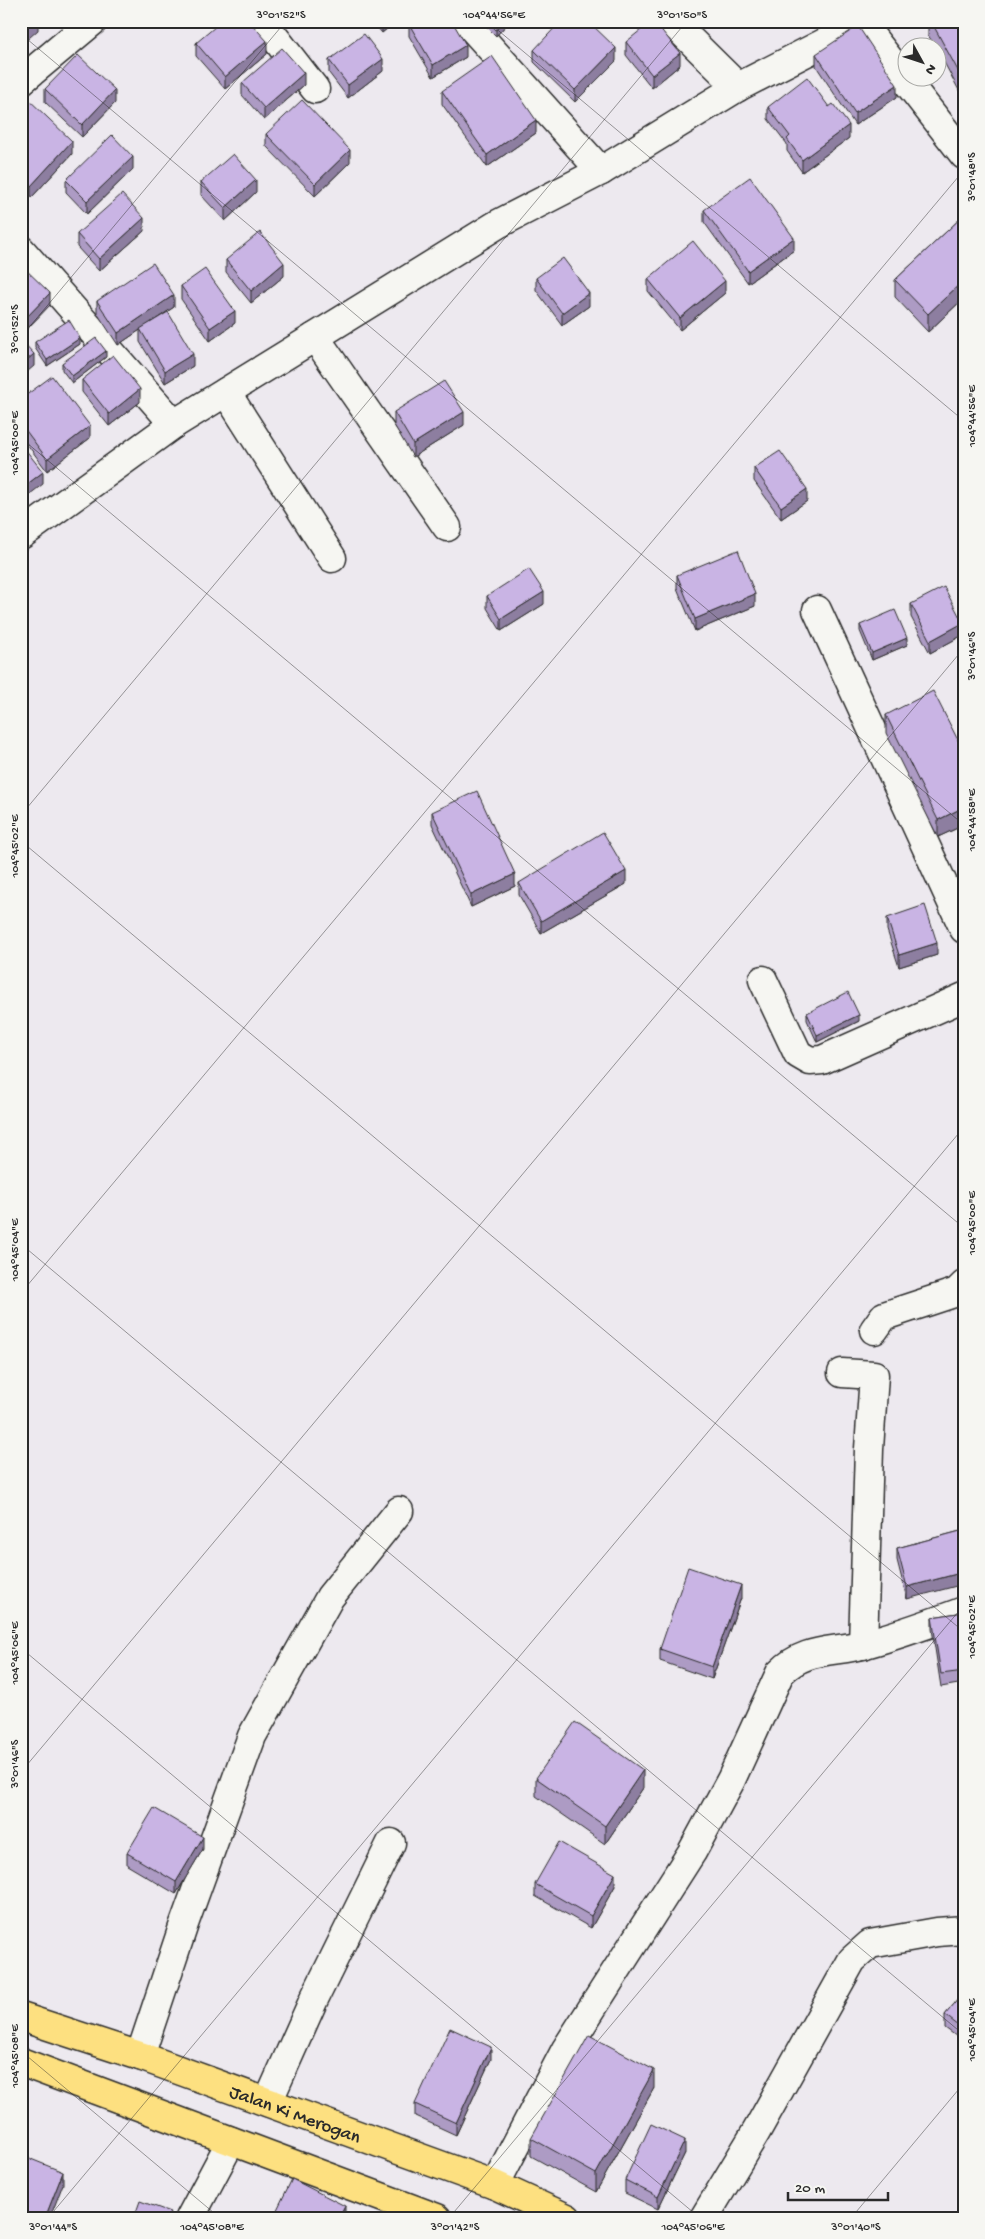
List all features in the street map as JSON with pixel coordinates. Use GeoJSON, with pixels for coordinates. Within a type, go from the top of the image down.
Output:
{"type":"FeatureCollection","features":[{"type":"Feature","properties":{"kind":"highway","name":"Jalan Ki Merogan"},"geometry":{"type":"LineString","coordinates":[[21,2017],[140,2056],[495,2185],[567,2218]]}},
{"type":"Feature","properties":{"kind":"highway"},"geometry":{"type":"LineString","coordinates":[[21,2062],[437,2218]]}},
{"type":"Feature","properties":{"kind":"street"},"geometry":{"type":"LineString","coordinates":[[21,81],[93,21]]}},
{"type":"Feature","properties":{"kind":"street"},"geometry":{"type":"LineString","coordinates":[[262,21],[315,89]]}},
{"type":"Feature","properties":{"kind":"street"},"geometry":{"type":"LineString","coordinates":[[466,21],[601,170]]}},
{"type":"Feature","properties":{"kind":"street"},"geometry":{"type":"LineString","coordinates":[[671,21],[738,87]]}},
{"type":"Feature","properties":{"kind":"street"},"geometry":{"type":"LineString","coordinates":[[21,535],[174,424],[498,224],[601,170],[738,87],[864,22],[964,155]]}},
{"type":"Feature","properties":{"kind":"street"},"geometry":{"type":"LineString","coordinates":[[21,250],[174,424]]}},
{"type":"Feature","properties":{"kind":"street"},"geometry":{"type":"LineString","coordinates":[[315,337],[447,527]]}},
{"type":"Feature","properties":{"kind":"street"},"geometry":{"type":"LineString","coordinates":[[226,392],[332,558]]}},
{"type":"Feature","properties":{"kind":"street"},"geometry":{"type":"LineString","coordinates":[[817,610],[964,929]]}},
{"type":"Feature","properties":{"kind":"street"},"geometry":{"type":"LineString","coordinates":[[763,980],[798,1054],[810,1061],[822,1060],[964,997]]}},
{"type":"Feature","properties":{"kind":"street"},"geometry":{"type":"LineString","coordinates":[[874,1330],[884,1316],[957,1292],[964,1285]]}},
{"type":"Feature","properties":{"kind":"street"},"geometry":{"type":"LineString","coordinates":[[842,1374],[874,1375],[869,1450],[863,1645]]}},
{"type":"Feature","properties":{"kind":"street"},"geometry":{"type":"LineString","coordinates":[[140,2056],[184,1924],[252,1736],[330,1596],[398,1511]]}},
{"type":"Feature","properties":{"kind":"street"},"geometry":{"type":"LineString","coordinates":[[495,2185],[566,2049],[692,1852],[731,1780],[780,1673],[790,1662],[807,1655],[863,1645],[964,1610]]}},
{"type":"Feature","properties":{"kind":"street"},"geometry":{"type":"LineString","coordinates":[[268,2102],[314,1999],[391,1843]]}},
{"type":"Feature","properties":{"kind":"street"},"geometry":{"type":"LineString","coordinates":[[704,2218],[756,2132],[852,1960],[870,1944],[937,1932],[964,1930]]}},
{"type":"Feature","properties":{"kind":"street"},"geometry":{"type":"LineString","coordinates":[[190,2218],[231,2141]]}},
{"type":"Feature","properties":{"kind":"building"},"geometry":{"type":"Polygon","coordinates":[[[21,21],[34,21],[21,33],[21,21]]]}},
{"type":"Feature","properties":{"kind":"building"},"geometry":{"type":"Polygon","coordinates":[[[222,21],[249,21],[267,41],[225,77],[196,43],[222,21]]]}},
{"type":"Feature","properties":{"kind":"building"},"geometry":{"type":"Polygon","coordinates":[[[413,21],[452,21],[466,45],[433,65],[409,24],[413,21]]]}},
{"type":"Feature","properties":{"kind":"building"},"geometry":{"type":"Polygon","coordinates":[[[488,21],[504,21],[496,30],[488,21]]]}},
{"type":"Feature","properties":{"kind":"building"},"geometry":{"type":"Polygon","coordinates":[[[561,21],[588,21],[616,48],[575,90],[534,50],[561,21]]]}},
{"type":"Feature","properties":{"kind":"building"},"geometry":{"type":"Polygon","coordinates":[[[654,21],[680,53],[652,75],[626,42],[654,21]]]}},
{"type":"Feature","properties":{"kind":"building"},"geometry":{"type":"Polygon","coordinates":[[[931,21],[964,21],[964,77],[962,78],[948,52],[948,38],[940,38],[931,21]]]}},
{"type":"Feature","properties":{"kind":"building"},"geometry":{"type":"Polygon","coordinates":[[[858,26],[897,85],[855,113],[816,54],[858,26]]]}},
{"type":"Feature","properties":{"kind":"building"},"geometry":{"type":"Polygon","coordinates":[[[364,34],[383,59],[348,85],[329,60],[364,34]]]}},
{"type":"Feature","properties":{"kind":"building"},"geometry":{"type":"Polygon","coordinates":[[[282,48],[304,73],[264,108],[242,83],[282,48]]]}},
{"type":"Feature","properties":{"kind":"building"},"geometry":{"type":"Polygon","coordinates":[[[78,55],[115,90],[82,125],[45,89],[78,55]]]}},
{"type":"Feature","properties":{"kind":"building"},"geometry":{"type":"Polygon","coordinates":[[[492,56],[536,120],[487,155],[442,91],[492,56]]]}},
{"type":"Feature","properties":{"kind":"building"},"geometry":{"type":"Polygon","coordinates":[[[807,77],[829,107],[833,104],[849,125],[802,160],[787,139],[790,136],[768,107],[807,77]]]}},
{"type":"Feature","properties":{"kind":"building"},"geometry":{"type":"Polygon","coordinates":[[[25,96],[72,141],[31,186],[21,177],[21,100],[25,96]]]}},
{"type":"Feature","properties":{"kind":"building"},"geometry":{"type":"Polygon","coordinates":[[[302,100],[350,150],[315,184],[266,134],[302,100]]]}},
{"type":"Feature","properties":{"kind":"building"},"geometry":{"type":"Polygon","coordinates":[[[112,135],[133,157],[87,201],[66,180],[112,135]]]}},
{"type":"Feature","properties":{"kind":"building"},"geometry":{"type":"Polygon","coordinates":[[[233,154],[256,180],[225,208],[201,182],[233,154]]]}},
{"type":"Feature","properties":{"kind":"building"},"geometry":{"type":"Polygon","coordinates":[[[750,177],[794,238],[748,271],[704,210],[750,177]]]}},
{"type":"Feature","properties":{"kind":"building"},"geometry":{"type":"Polygon","coordinates":[[[122,194],[144,218],[99,259],[77,234],[122,194]]]}},
{"type":"Feature","properties":{"kind":"building"},"geometry":{"type":"Polygon","coordinates":[[[964,215],[964,280],[928,314],[895,280],[964,215]]]}},
{"type":"Feature","properties":{"kind":"building"},"geometry":{"type":"Polygon","coordinates":[[[260,232],[284,263],[251,291],[226,260],[260,232]]]}},
{"type":"Feature","properties":{"kind":"building"},"geometry":{"type":"Polygon","coordinates":[[[693,241],[725,281],[680,318],[648,279],[693,241]]]}},
{"type":"Feature","properties":{"kind":"building"},"geometry":{"type":"Polygon","coordinates":[[[563,258],[589,293],[562,313],[536,278],[563,258]]]}},
{"type":"Feature","properties":{"kind":"building"},"geometry":{"type":"Polygon","coordinates":[[[153,263],[174,295],[118,333],[97,301],[153,263]]]}},
{"type":"Feature","properties":{"kind":"building"},"geometry":{"type":"Polygon","coordinates":[[[21,265],[50,293],[23,321],[21,319],[21,265]]]}},
{"type":"Feature","properties":{"kind":"building"},"geometry":{"type":"Polygon","coordinates":[[[205,269],[235,311],[210,328],[181,286],[205,269]]]}},
{"type":"Feature","properties":{"kind":"building"},"geometry":{"type":"Polygon","coordinates":[[[168,312],[193,354],[165,371],[140,329],[168,312]]]}},
{"type":"Feature","properties":{"kind":"building"},"geometry":{"type":"Polygon","coordinates":[[[69,320],[80,338],[47,360],[35,342],[69,320]]]}},
{"type":"Feature","properties":{"kind":"building"},"geometry":{"type":"Polygon","coordinates":[[[96,338],[106,351],[72,376],[62,363],[96,338]]]}},
{"type":"Feature","properties":{"kind":"building"},"geometry":{"type":"Polygon","coordinates":[[[21,340],[34,354],[21,365],[21,340]]]}},
{"type":"Feature","properties":{"kind":"building"},"geometry":{"type":"Polygon","coordinates":[[[113,355],[140,389],[109,414],[82,380],[113,355]]]}},
{"type":"Feature","properties":{"kind":"building"},"geometry":{"type":"Polygon","coordinates":[[[52,376],[90,426],[47,459],[21,424],[21,399],[52,376]]]}},
{"type":"Feature","properties":{"kind":"building"},"geometry":{"type":"Polygon","coordinates":[[[444,381],[464,412],[413,444],[394,412],[444,381]]]}},
{"type":"Feature","properties":{"kind":"building"},"geometry":{"type":"Polygon","coordinates":[[[21,444],[43,472],[21,489],[21,444]]]}},
{"type":"Feature","properties":{"kind":"building"},"geometry":{"type":"Polygon","coordinates":[[[780,451],[807,489],[781,507],[754,468],[780,451]]]}},
{"type":"Feature","properties":{"kind":"building"},"geometry":{"type":"Polygon","coordinates":[[[738,550],[755,594],[695,619],[677,575],[738,550]]]}},
{"type":"Feature","properties":{"kind":"building"},"geometry":{"type":"Polygon","coordinates":[[[529,569],[544,592],[501,619],[487,596],[529,569]]]}},
{"type":"Feature","properties":{"kind":"building"},"geometry":{"type":"Polygon","coordinates":[[[944,587],[963,623],[930,641],[911,604],[944,587]]]}},
{"type":"Feature","properties":{"kind":"building"},"geometry":{"type":"Polygon","coordinates":[[[895,610],[907,638],[872,653],[860,625],[895,610]]]}},
{"type":"Feature","properties":{"kind":"building"},"geometry":{"type":"Polygon","coordinates":[[[933,691],[964,752],[964,807],[938,820],[886,715],[933,691]]]}},
{"type":"Feature","properties":{"kind":"building"},"geometry":{"type":"Polygon","coordinates":[[[477,791],[515,874],[471,895],[432,812],[477,791]]]}},
{"type":"Feature","properties":{"kind":"building"},"geometry":{"type":"Polygon","coordinates":[[[603,832],[626,871],[541,921],[519,883],[603,832]]]}},
{"type":"Feature","properties":{"kind":"building"},"geometry":{"type":"Polygon","coordinates":[[[925,905],[937,943],[899,955],[887,918],[925,905]]]}},
{"type":"Feature","properties":{"kind":"building"},"geometry":{"type":"Polygon","coordinates":[[[848,992],[859,1015],[817,1035],[807,1013],[848,992]]]}},
{"type":"Feature","properties":{"kind":"building"},"geometry":{"type":"Polygon","coordinates":[[[964,1530],[964,1572],[907,1587],[897,1548],[964,1530]]]}},
{"type":"Feature","properties":{"kind":"building"},"geometry":{"type":"Polygon","coordinates":[[[688,1567],[741,1585],[712,1667],[660,1649],[688,1567]]]}},
{"type":"Feature","properties":{"kind":"building"},"geometry":{"type":"Polygon","coordinates":[[[964,1612],[964,1671],[941,1674],[932,1617],[964,1612]]]}},
{"type":"Feature","properties":{"kind":"building"},"geometry":{"type":"Polygon","coordinates":[[[575,1722],[643,1770],[605,1826],[536,1778],[575,1722]]]}},
{"type":"Feature","properties":{"kind":"building"},"geometry":{"type":"Polygon","coordinates":[[[154,1808],[203,1837],[176,1882],[127,1853],[154,1808]]]}},
{"type":"Feature","properties":{"kind":"building"},"geometry":{"type":"Polygon","coordinates":[[[559,1842],[615,1874],[591,1916],[535,1884],[559,1842]]]}},
{"type":"Feature","properties":{"kind":"building"},"geometry":{"type":"Polygon","coordinates":[[[964,1992],[964,2030],[945,2015],[964,1992]]]}},
{"type":"Feature","properties":{"kind":"building"},"geometry":{"type":"Polygon","coordinates":[[[450,2028],[491,2047],[456,2123],[415,2104],[450,2028]]]}},
{"type":"Feature","properties":{"kind":"building"},"geometry":{"type":"Polygon","coordinates":[[[589,2035],[654,2070],[596,2174],[531,2138],[589,2035]]]}},
{"type":"Feature","properties":{"kind":"building"},"geometry":{"type":"Polygon","coordinates":[[[651,2124],[685,2140],[658,2197],[625,2180],[651,2124]]]}},
{"type":"Feature","properties":{"kind":"building"},"geometry":{"type":"Polygon","coordinates":[[[21,2155],[63,2172],[45,2218],[21,2218],[21,2155]]]}},
{"type":"Feature","properties":{"kind":"building"},"geometry":{"type":"Polygon","coordinates":[[[292,2179],[345,2206],[339,2218],[273,2218],[292,2179]]]}},
{"type":"Feature","properties":{"kind":"building"},"geometry":{"type":"Polygon","coordinates":[[[140,2201],[170,2212],[168,2218],[134,2218],[140,2201]]]}}]}
